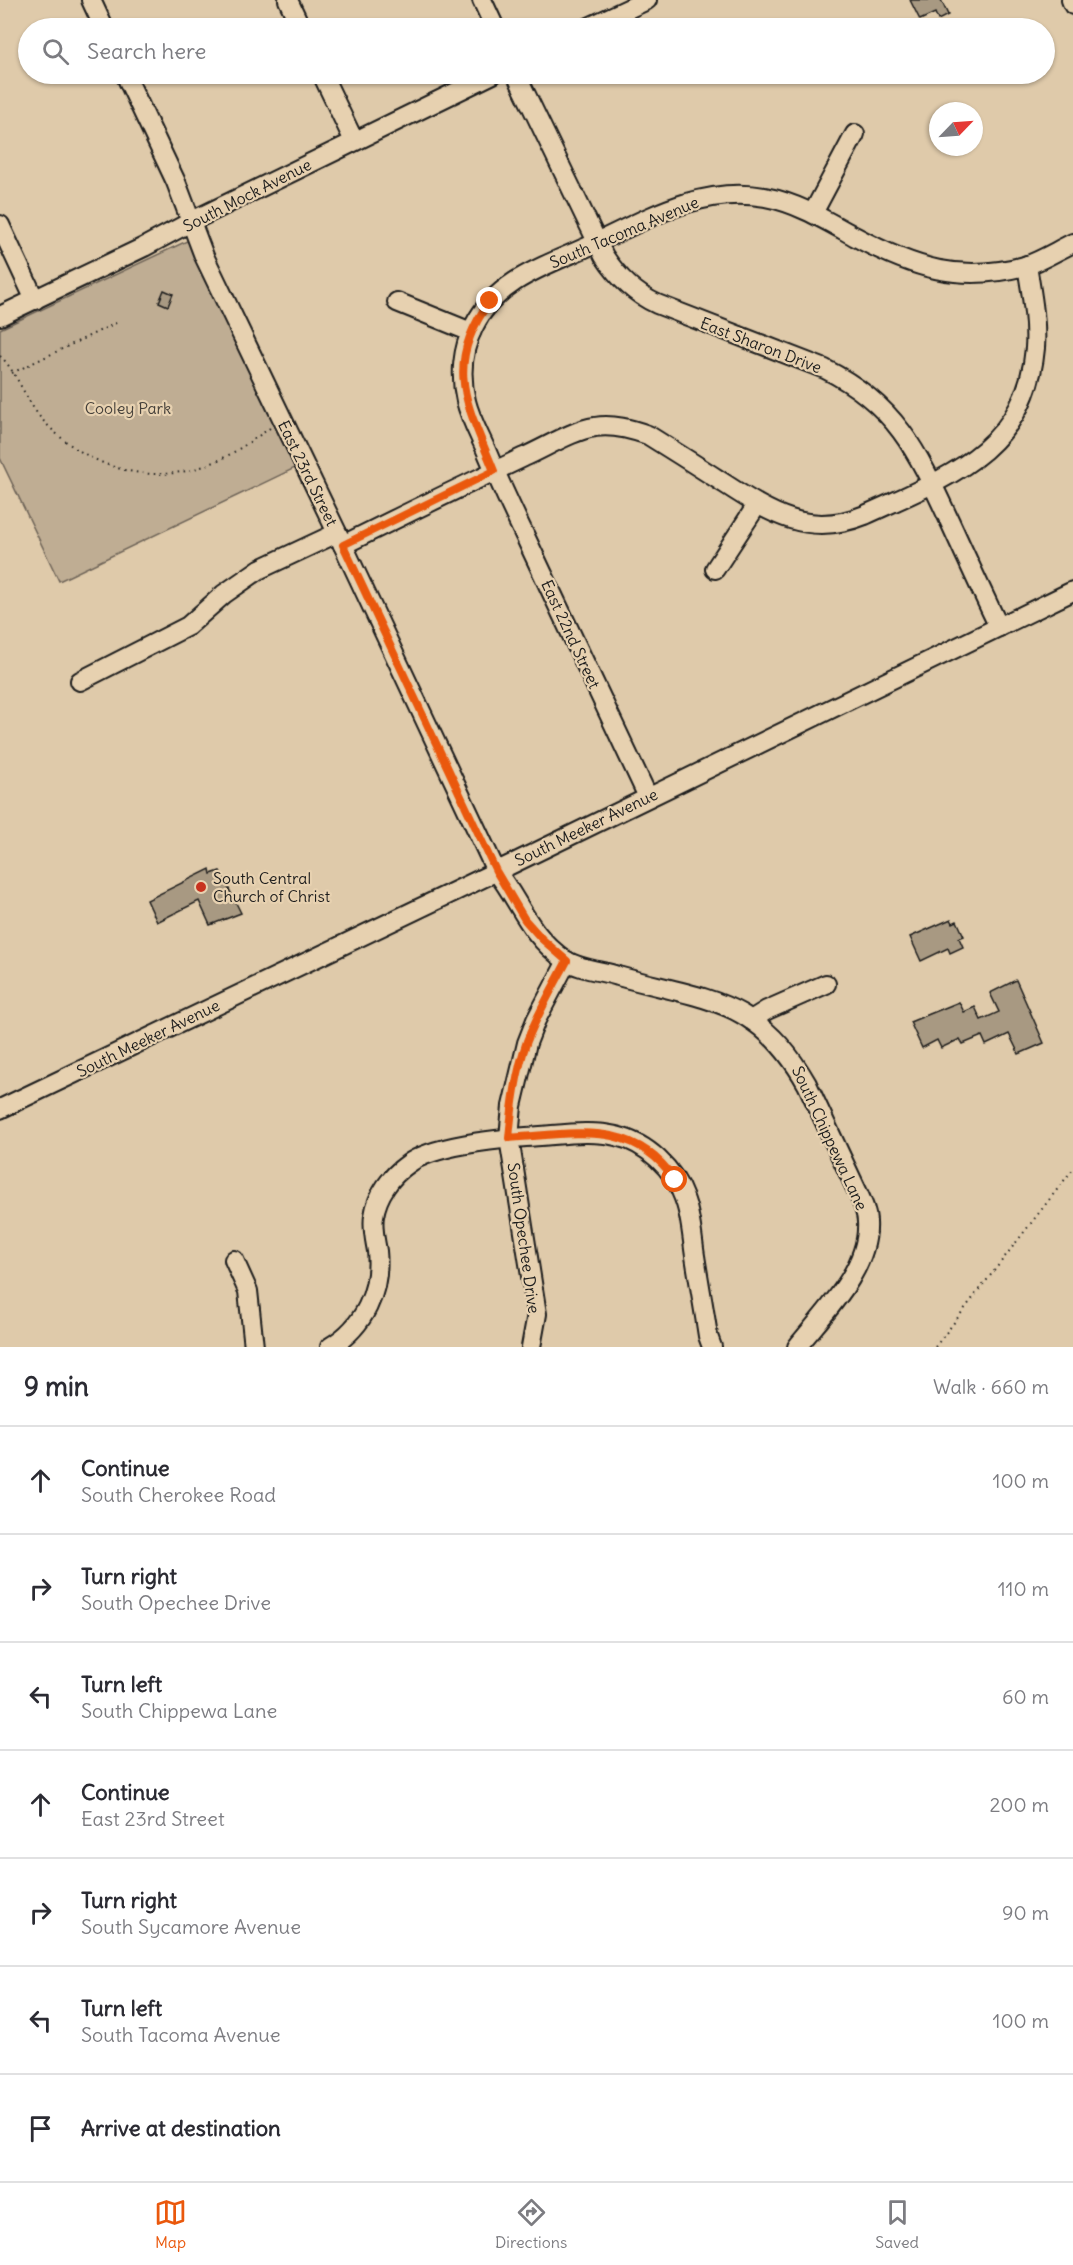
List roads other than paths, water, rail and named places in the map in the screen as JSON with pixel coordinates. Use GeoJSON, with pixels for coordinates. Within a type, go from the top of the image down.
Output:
{"type":"FeatureCollection","features":[{"type":"Feature","properties":{"kind":"street"},"geometry":{"type":"LineString","coordinates":[[91,0],[99,18]]}},
{"type":"Feature","properties":{"kind":"street"},"geometry":{"type":"LineString","coordinates":[[288,0],[296,18]]}},
{"type":"Feature","properties":{"kind":"street"},"geometry":{"type":"LineString","coordinates":[[482,0],[490,18]]}},
{"type":"Feature","properties":{"kind":"street"},"geometry":{"type":"LineString","coordinates":[[608,18],[646,0]]}},
{"type":"Feature","properties":{"kind":"street"},"geometry":{"type":"LineString","coordinates":[[1071,0],[1073,5]]}},
{"type":"Feature","properties":{"kind":"street","name":"East 23rd Street"},"geometry":{"type":"LineString","coordinates":[[130,84],[192,222],[204,256],[496,871]]}},
{"type":"Feature","properties":{"kind":"street"},"geometry":{"type":"LineString","coordinates":[[327,84],[354,141]]}},
{"type":"Feature","properties":{"kind":"street","name":"South Mock Avenue"},"geometry":{"type":"LineString","coordinates":[[0,316],[472,84]]}},
{"type":"Feature","properties":{"kind":"street","name":"East Sharon Drive"},"geometry":{"type":"LineString","coordinates":[[521,84],[612,268],[645,298],[825,369],[855,386],[884,410],[905,435],[932,484],[999,627]]}},
{"type":"Feature","properties":{"kind":"street"},"geometry":{"type":"LineString","coordinates":[[813,213],[855,134]]}},
{"type":"Feature","properties":{"kind":"street","name":"South Tacoma Avenue"},"geometry":{"type":"LineString","coordinates":[[494,471],[473,422],[464,390],[463,366],[471,332],[490,301],[516,279],[680,204],[707,196],[741,194],[765,197],[813,213],[896,258],[919,266],[967,273],[992,272],[1028,265],[1073,243]]}},
{"type":"Feature","properties":{"kind":"street"},"geometry":{"type":"LineString","coordinates":[[0,225],[35,300]]}},
{"type":"Feature","properties":{"kind":"street"},"geometry":{"type":"LineString","coordinates":[[80,681],[188,627],[224,594],[260,569],[340,539],[580,431],[596,426],[629,429],[648,435],[757,505],[795,522],[839,523],[865,515],[963,468],[982,454],[1013,418],[1026,388],[1035,346],[1035,318],[1028,265]]}},
{"type":"Feature","properties":{"kind":"street"},"geometry":{"type":"LineString","coordinates":[[397,302],[471,332]]}},
{"type":"Feature","properties":{"kind":"street","name":"East 22nd Street"},"geometry":{"type":"LineString","coordinates":[[494,471],[648,797]]}},
{"type":"Feature","properties":{"kind":"street"},"geometry":{"type":"LineString","coordinates":[[715,569],[757,505]]}},
{"type":"Feature","properties":{"kind":"street","name":"South Meeker Avenue"},"geometry":{"type":"LineString","coordinates":[[0,1109],[1073,591]]}},
{"type":"Feature","properties":{"kind":"street","name":"South Chippewa Lane"},"geometry":{"type":"LineString","coordinates":[[496,871],[530,926],[567,961],[635,981],[704,997],[732,1007],[778,1042],[797,1067],[812,1094],[866,1214],[868,1225],[865,1245],[857,1268],[797,1347]]}},
{"type":"Feature","properties":{"kind":"street","name":"South Opechee Drive"},"geometry":{"type":"LineString","coordinates":[[531,1347],[537,1314],[509,1138],[512,1106],[526,1043],[567,961]]}},
{"type":"Feature","properties":{"kind":"street"},"geometry":{"type":"LineString","coordinates":[[751,1020],[767,1010],[826,984]]}},
{"type":"Feature","properties":{"kind":"street"},"geometry":{"type":"LineString","coordinates":[[330,1347],[341,1341],[355,1327],[370,1304],[376,1284],[377,1252],[373,1231],[375,1214],[382,1193],[396,1174],[409,1163],[433,1151],[509,1138],[605,1134],[631,1141],[658,1159],[675,1180],[686,1204],[708,1336],[712,1347]]}},
{"type":"Feature","properties":{"kind":"street"},"geometry":{"type":"LineString","coordinates":[[234,1260],[248,1291],[254,1347]]}},
{"type":"Feature","properties":{"kind":"place","name":"South Central Church of Christ"},"geometry":{"type":"Point","coordinates":[201,887]}},
{"type":"Feature","properties":{"kind":"park label","name":"Cooley Park"},"geometry":{"type":"Point","coordinates":[128,408]}}]}
